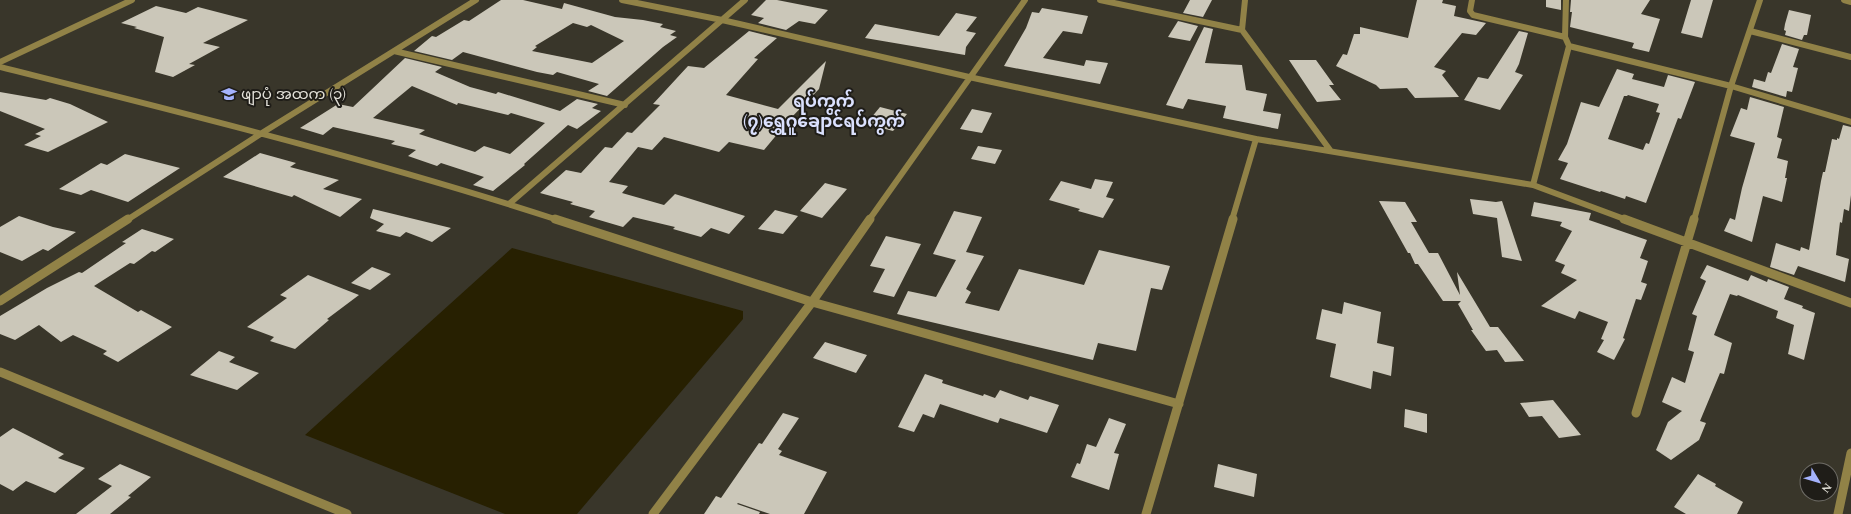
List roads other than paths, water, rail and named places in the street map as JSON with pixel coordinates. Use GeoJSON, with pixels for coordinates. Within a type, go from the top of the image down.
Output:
{"type":"FeatureCollection","features":[{"type":"Feature","properties":{"kind":"street"},"geometry":{"type":"LineString","coordinates":[[0,62],[132,0]]}},
{"type":"Feature","properties":{"kind":"street"},"geometry":{"type":"LineString","coordinates":[[0,301],[262,133],[476,0]]}},
{"type":"Feature","properties":{"kind":"street"},"geometry":{"type":"LineString","coordinates":[[622,0],[722,20],[969,77],[1256,139],[1330,150],[1534,185],[1851,303]]}},
{"type":"Feature","properties":{"kind":"street"},"geometry":{"type":"LineString","coordinates":[[509,204],[745,0]]}},
{"type":"Feature","properties":{"kind":"street"},"geometry":{"type":"LineString","coordinates":[[653,514],[812,302],[969,77],[1025,0]]}},
{"type":"Feature","properties":{"kind":"street"},"geometry":{"type":"LineString","coordinates":[[1100,0],[1242,30],[1330,150]]}},
{"type":"Feature","properties":{"kind":"street"},"geometry":{"type":"LineString","coordinates":[[1242,30],[1246,0]]}},
{"type":"Feature","properties":{"kind":"street"},"geometry":{"type":"LineString","coordinates":[[1472,0],[1470,11],[1473,15],[1565,38]]}},
{"type":"Feature","properties":{"kind":"street"},"geometry":{"type":"LineString","coordinates":[[1534,185],[1569,46],[1565,38],[1566,0]]}},
{"type":"Feature","properties":{"kind":"street"},"geometry":{"type":"LineString","coordinates":[[1636,413],[1688,242],[1731,86],[1760,0]]}},
{"type":"Feature","properties":{"kind":"street"},"geometry":{"type":"LineString","coordinates":[[1844,0],[1851,2]]}},
{"type":"Feature","properties":{"kind":"street"},"geometry":{"type":"LineString","coordinates":[[1750,31],[1851,57]]}},
{"type":"Feature","properties":{"kind":"street"},"geometry":{"type":"LineString","coordinates":[[1569,46],[1731,86],[1851,122]]}},
{"type":"Feature","properties":{"kind":"street"},"geometry":{"type":"LineString","coordinates":[[394,51],[625,104]]}},
{"type":"Feature","properties":{"kind":"street"},"geometry":{"type":"LineString","coordinates":[[0,67],[262,133],[509,204],[812,302],[1179,404]]}},
{"type":"Feature","properties":{"kind":"street"},"geometry":{"type":"LineString","coordinates":[[1146,514],[1256,139]]}},
{"type":"Feature","properties":{"kind":"street"},"geometry":{"type":"LineString","coordinates":[[0,372],[347,514]]}},
{"type":"Feature","properties":{"kind":"street"},"geometry":{"type":"LineString","coordinates":[[1838,514],[1851,453]]}},
{"type":"Feature","properties":{"kind":"place","name":"ဖျာပုံ အထက (၃)"},"geometry":{"type":"Point","coordinates":[229,94]}},
{"type":"Feature","properties":{"kind":"district","name":"ရပ်ကွက် (၇)ရွှေဂူချောင်ရပ်ကွက်"},"geometry":{"type":"Point","coordinates":[824,111]}}]}
